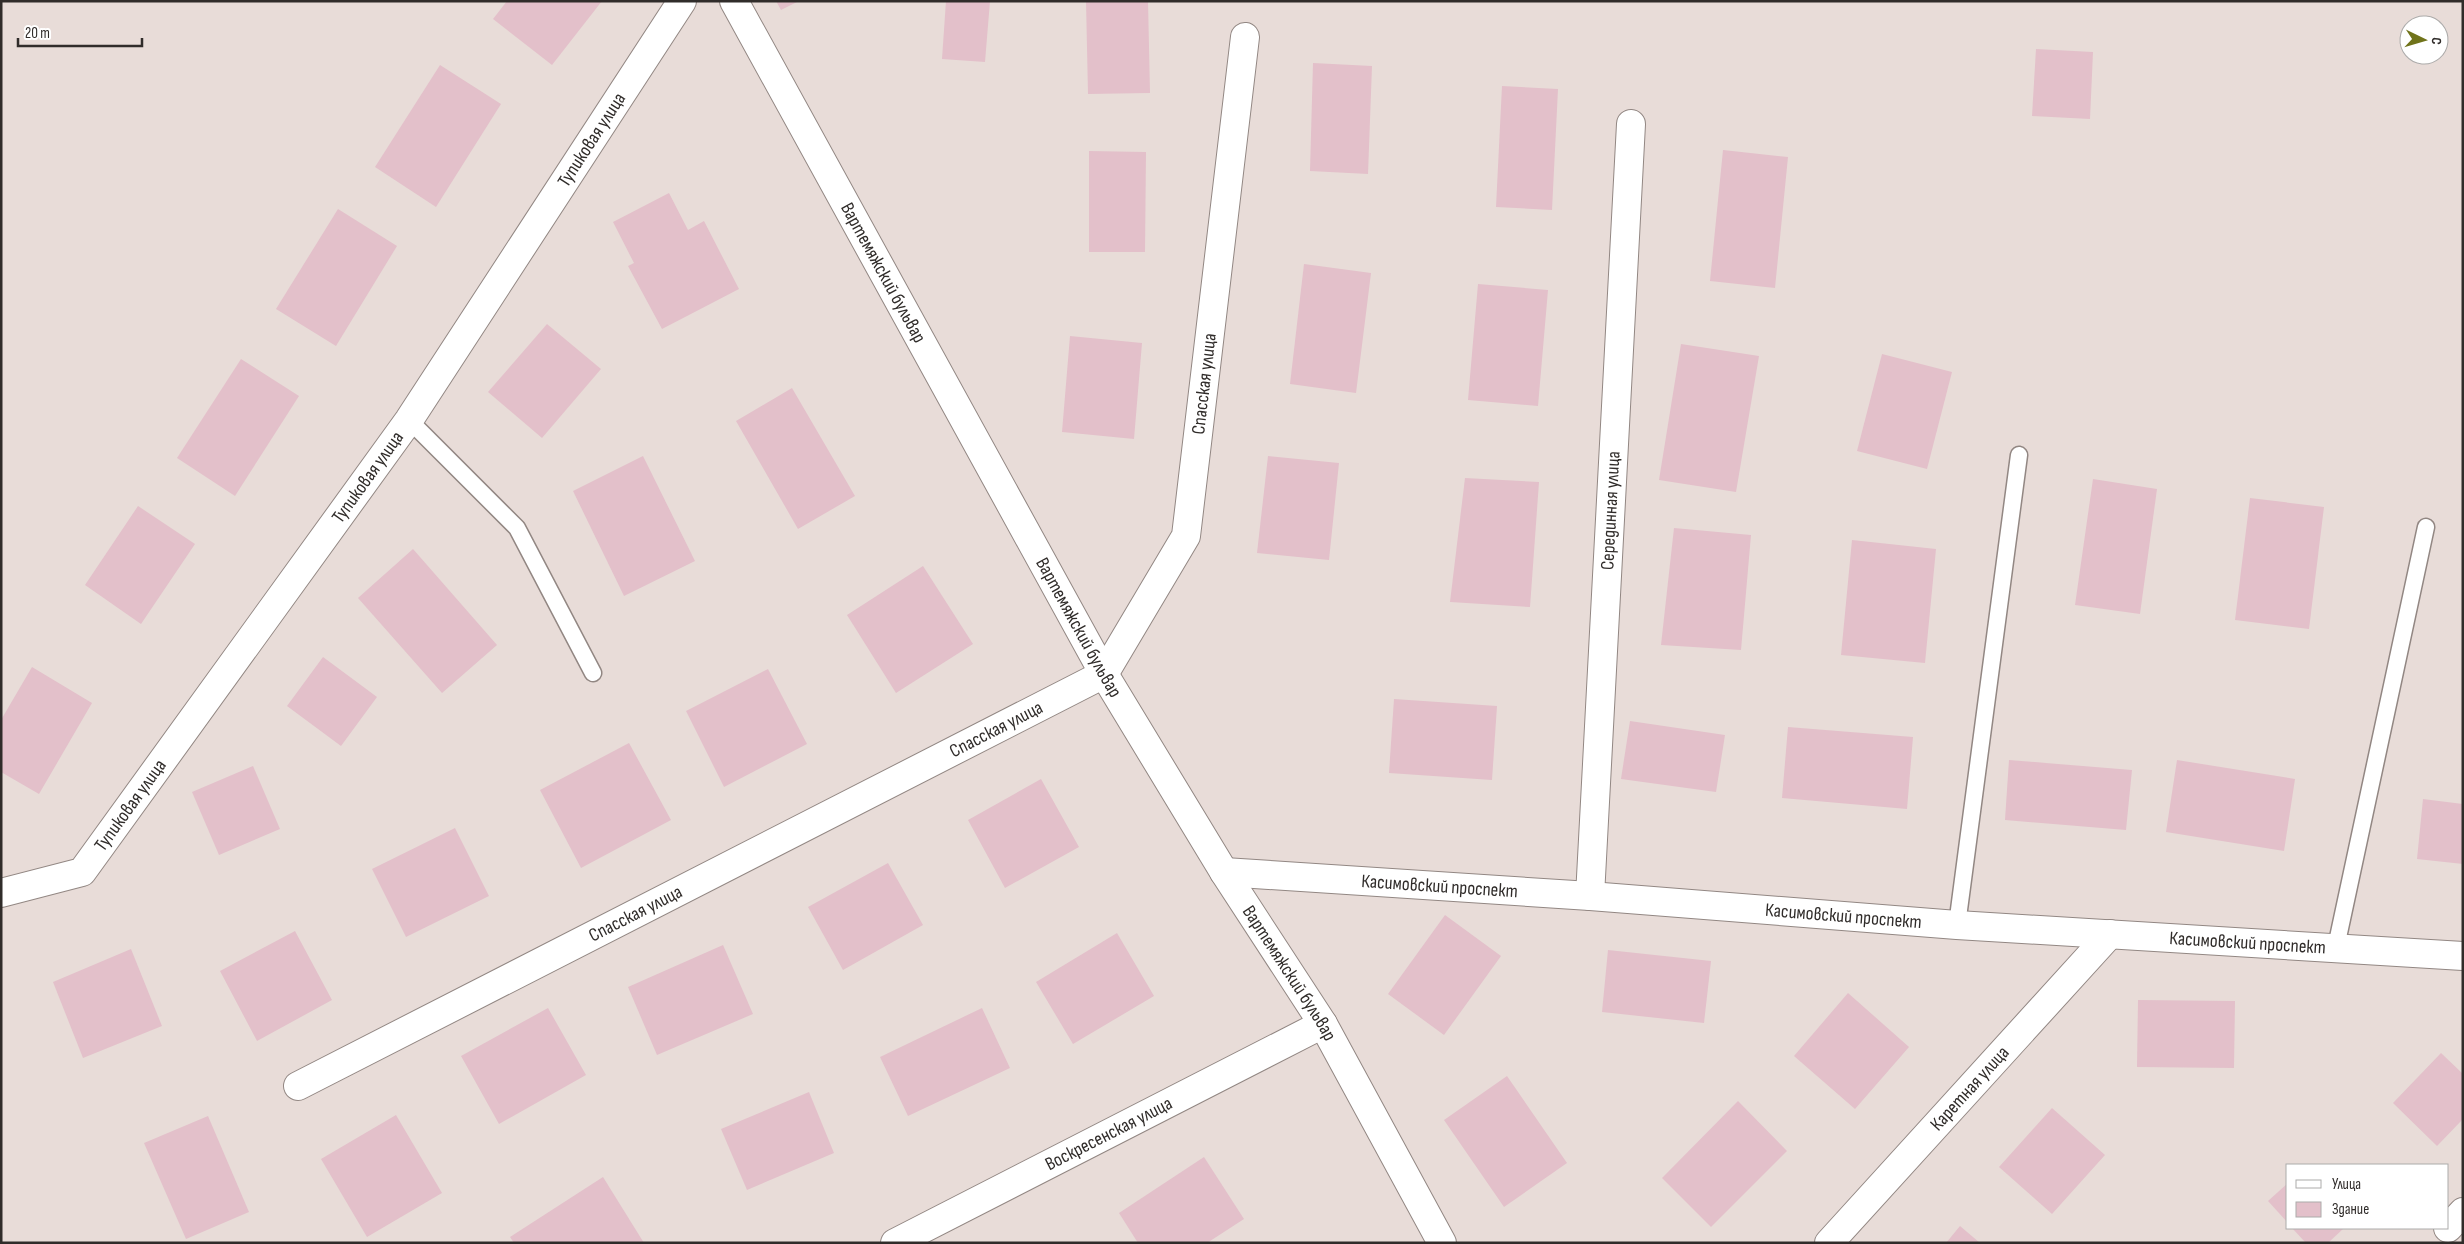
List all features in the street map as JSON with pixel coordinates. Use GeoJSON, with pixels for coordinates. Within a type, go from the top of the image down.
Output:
{"type":"FeatureCollection","features":[{"type":"Feature","properties":{"kind":"street","name":"Тупиковая улица"},"geometry":{"type":"LineString","coordinates":[[1,893],[82,872],[409,420],[682,1]]}},
{"type":"Feature","properties":{"kind":"street","name":"Вартемяжский бульвар"},"geometry":{"type":"LineString","coordinates":[[734,1],[1104,674],[1224,872],[1323,1024],[1442,1243]]}},
{"type":"Feature","properties":{"kind":"street","name":"Спасская улица"},"geometry":{"type":"LineString","coordinates":[[298,1086],[1104,674],[1186,536],[1245,37]]}},
{"type":"Feature","properties":{"kind":"street","name":"Серединная улица"},"geometry":{"type":"LineString","coordinates":[[1590,896],[1632,124]]}},
{"type":"Feature","properties":{"kind":"street","name":"Касимовский проспект"},"geometry":{"type":"LineString","coordinates":[[1224,872],[1590,896],[1957,925],[2463,956]]}},
{"type":"Feature","properties":{"kind":"street","name":"Каретная улица"},"geometry":{"type":"LineString","coordinates":[[1829,1243],[2110,934]]}},
{"type":"Feature","properties":{"kind":"street","name":"Воскресенская улица"},"geometry":{"type":"LineString","coordinates":[[895,1243],[1323,1024]]}},
{"type":"Feature","properties":{"kind":"street"},"geometry":{"type":"LineString","coordinates":[[2449,1227],[2463,1212]]}},
{"type":"Feature","properties":{"kind":"street"},"geometry":{"type":"LineString","coordinates":[[2433,1243],[2447,1229]]}},
{"type":"Feature","properties":{"kind":"lane"},"geometry":{"type":"LineString","coordinates":[[409,420],[517,528],[593,673]]}},
{"type":"Feature","properties":{"kind":"lane"},"geometry":{"type":"LineString","coordinates":[[1957,925],[2019,455]]}},
{"type":"Feature","properties":{"kind":"lane"},"geometry":{"type":"LineString","coordinates":[[2336,947],[2426,527]]}},
{"type":"Feature","properties":{"kind":"building"},"geometry":{"type":"Polygon","coordinates":[[[507,1],[602,1],[552,65],[493,19],[507,1]]]}},
{"type":"Feature","properties":{"kind":"building"},"geometry":{"type":"Polygon","coordinates":[[[776,1],[799,1],[781,10],[776,1]]]}},
{"type":"Feature","properties":{"kind":"building"},"geometry":{"type":"Polygon","coordinates":[[[946,1],[990,1],[985,62],[942,59],[946,1]]]}},
{"type":"Feature","properties":{"kind":"building"},"geometry":{"type":"Polygon","coordinates":[[[1086,1],[1148,1],[1150,93],[1088,94],[1086,1]]]}},
{"type":"Feature","properties":{"kind":"building"},"geometry":{"type":"Polygon","coordinates":[[[2036,49],[2093,52],[2090,119],[2032,116],[2036,49]]]}},
{"type":"Feature","properties":{"kind":"building"},"geometry":{"type":"Polygon","coordinates":[[[1313,63],[1372,66],[1368,174],[1310,171],[1313,63]]]}},
{"type":"Feature","properties":{"kind":"building"},"geometry":{"type":"Polygon","coordinates":[[[440,65],[501,104],[436,207],[375,167],[440,65]]]}},
{"type":"Feature","properties":{"kind":"building"},"geometry":{"type":"Polygon","coordinates":[[[1502,86],[1558,89],[1552,210],[1496,207],[1502,86]]]}},
{"type":"Feature","properties":{"kind":"building"},"geometry":{"type":"Polygon","coordinates":[[[1723,150],[1788,157],[1775,288],[1710,281],[1723,150]]]}},
{"type":"Feature","properties":{"kind":"building"},"geometry":{"type":"Polygon","coordinates":[[[1089,151],[1146,152],[1145,252],[1089,252],[1089,151]]]}},
{"type":"Feature","properties":{"kind":"building"},"geometry":{"type":"Polygon","coordinates":[[[669,193],[688,230],[704,221],[739,289],[662,329],[628,266],[634,263],[613,222],[669,193]]]}},
{"type":"Feature","properties":{"kind":"building"},"geometry":{"type":"Polygon","coordinates":[[[338,209],[397,246],[336,346],[276,309],[338,209]]]}},
{"type":"Feature","properties":{"kind":"building"},"geometry":{"type":"Polygon","coordinates":[[[1304,264],[1371,273],[1356,393],[1290,384],[1304,264]]]}},
{"type":"Feature","properties":{"kind":"building"},"geometry":{"type":"Polygon","coordinates":[[[1478,284],[1548,290],[1538,406],[1468,400],[1478,284]]]}},
{"type":"Feature","properties":{"kind":"building"},"geometry":{"type":"Polygon","coordinates":[[[547,324],[601,369],[542,438],[488,392],[547,324]]]}},
{"type":"Feature","properties":{"kind":"building"},"geometry":{"type":"Polygon","coordinates":[[[1070,336],[1142,343],[1134,439],[1062,432],[1070,336]]]}},
{"type":"Feature","properties":{"kind":"building"},"geometry":{"type":"Polygon","coordinates":[[[1681,344],[1759,356],[1736,492],[1659,480],[1681,344]]]}},
{"type":"Feature","properties":{"kind":"building"},"geometry":{"type":"Polygon","coordinates":[[[1882,354],[1952,372],[1927,469],[1857,451],[1882,354]]]}},
{"type":"Feature","properties":{"kind":"building"},"geometry":{"type":"Polygon","coordinates":[[[241,359],[299,396],[235,496],[177,458],[241,359]]]}},
{"type":"Feature","properties":{"kind":"building"},"geometry":{"type":"Polygon","coordinates":[[[792,388],[855,496],[798,529],[736,421],[792,388]]]}},
{"type":"Feature","properties":{"kind":"building"},"geometry":{"type":"Polygon","coordinates":[[[643,456],[695,561],[624,596],[573,491],[643,456]]]}},
{"type":"Feature","properties":{"kind":"building"},"geometry":{"type":"Polygon","coordinates":[[[1268,456],[1339,463],[1329,560],[1257,553],[1268,456]]]}},
{"type":"Feature","properties":{"kind":"building"},"geometry":{"type":"Polygon","coordinates":[[[1465,478],[1539,482],[1530,607],[1450,602],[1465,478]]]}},
{"type":"Feature","properties":{"kind":"building"},"geometry":{"type":"Polygon","coordinates":[[[2093,479],[2157,489],[2140,614],[2075,605],[2093,479]]]}},
{"type":"Feature","properties":{"kind":"building"},"geometry":{"type":"Polygon","coordinates":[[[2250,498],[2324,507],[2309,629],[2235,620],[2250,498]]]}},
{"type":"Feature","properties":{"kind":"building"},"geometry":{"type":"Polygon","coordinates":[[[138,506],[195,544],[141,624],[85,585],[138,506]]]}},
{"type":"Feature","properties":{"kind":"building"},"geometry":{"type":"Polygon","coordinates":[[[1674,528],[1751,535],[1741,650],[1661,645],[1674,528]]]}},
{"type":"Feature","properties":{"kind":"building"},"geometry":{"type":"Polygon","coordinates":[[[1852,540],[1936,549],[1925,663],[1841,655],[1852,540]]]}},
{"type":"Feature","properties":{"kind":"building"},"geometry":{"type":"Polygon","coordinates":[[[413,549],[497,645],[442,693],[358,598],[413,549]]]}},
{"type":"Feature","properties":{"kind":"building"},"geometry":{"type":"Polygon","coordinates":[[[923,566],[973,644],[896,693],[847,615],[923,566]]]}},
{"type":"Feature","properties":{"kind":"building"},"geometry":{"type":"Polygon","coordinates":[[[323,657],[377,697],[341,746],[287,706],[323,657]]]}},
{"type":"Feature","properties":{"kind":"building"},"geometry":{"type":"Polygon","coordinates":[[[32,667],[92,703],[39,794],[1,772],[1,720],[32,667]]]}},
{"type":"Feature","properties":{"kind":"building"},"geometry":{"type":"Polygon","coordinates":[[[768,669],[807,744],[724,787],[686,711],[768,669]]]}},
{"type":"Feature","properties":{"kind":"building"},"geometry":{"type":"Polygon","coordinates":[[[1394,699],[1497,706],[1492,780],[1389,773],[1394,699]]]}},
{"type":"Feature","properties":{"kind":"building"},"geometry":{"type":"Polygon","coordinates":[[[1630,721],[1725,735],[1716,792],[1621,779],[1630,721]]]}},
{"type":"Feature","properties":{"kind":"building"},"geometry":{"type":"Polygon","coordinates":[[[1788,727],[1913,737],[1907,809],[1782,798],[1788,727]]]}},
{"type":"Feature","properties":{"kind":"building"},"geometry":{"type":"Polygon","coordinates":[[[629,743],[671,820],[581,868],[540,790],[629,743]]]}},
{"type":"Feature","properties":{"kind":"building"},"geometry":{"type":"Polygon","coordinates":[[[2009,760],[2132,770],[2126,830],[2005,820],[2009,760]]]}},
{"type":"Feature","properties":{"kind":"building"},"geometry":{"type":"Polygon","coordinates":[[[2177,760],[2295,779],[2284,851],[2166,832],[2177,760]]]}},
{"type":"Feature","properties":{"kind":"building"},"geometry":{"type":"Polygon","coordinates":[[[253,766],[280,829],[219,855],[192,792],[253,766]]]}},
{"type":"Feature","properties":{"kind":"building"},"geometry":{"type":"Polygon","coordinates":[[[1041,779],[1079,847],[1005,888],[968,820],[1041,779]]]}},
{"type":"Feature","properties":{"kind":"building"},"geometry":{"type":"Polygon","coordinates":[[[2423,799],[2463,804],[2463,864],[2417,859],[2423,799]]]}},
{"type":"Feature","properties":{"kind":"building"},"geometry":{"type":"Polygon","coordinates":[[[455,828],[489,896],[406,937],[372,869],[455,828]]]}},
{"type":"Feature","properties":{"kind":"building"},"geometry":{"type":"Polygon","coordinates":[[[888,863],[923,925],[843,970],[808,907],[888,863]]]}},
{"type":"Feature","properties":{"kind":"building"},"geometry":{"type":"Polygon","coordinates":[[[1445,915],[1501,956],[1444,1035],[1388,994],[1445,915]]]}},
{"type":"Feature","properties":{"kind":"building"},"geometry":{"type":"Polygon","coordinates":[[[295,931],[332,1000],[257,1041],[220,971],[295,931]]]}},
{"type":"Feature","properties":{"kind":"building"},"geometry":{"type":"Polygon","coordinates":[[[1117,933],[1154,996],[1073,1044],[1036,982],[1117,933]]]}},
{"type":"Feature","properties":{"kind":"building"},"geometry":{"type":"Polygon","coordinates":[[[723,945],[753,1014],[657,1055],[628,987],[723,945]]]}},
{"type":"Feature","properties":{"kind":"building"},"geometry":{"type":"Polygon","coordinates":[[[131,949],[162,1026],[83,1058],[53,982],[131,949]]]}},
{"type":"Feature","properties":{"kind":"building"},"geometry":{"type":"Polygon","coordinates":[[[1608,950],[1711,961],[1704,1023],[1602,1012],[1608,950]]]}},
{"type":"Feature","properties":{"kind":"building"},"geometry":{"type":"Polygon","coordinates":[[[1848,993],[1909,1047],[1855,1109],[1794,1056],[1848,993]]]}},
{"type":"Feature","properties":{"kind":"building"},"geometry":{"type":"Polygon","coordinates":[[[2138,1000],[2235,1001],[2234,1068],[2137,1067],[2138,1000]]]}},
{"type":"Feature","properties":{"kind":"building"},"geometry":{"type":"Polygon","coordinates":[[[548,1008],[586,1075],[499,1124],[461,1056],[548,1008]]]}},
{"type":"Feature","properties":{"kind":"building"},"geometry":{"type":"Polygon","coordinates":[[[982,1008],[1010,1068],[908,1116],[880,1057],[982,1008]]]}},
{"type":"Feature","properties":{"kind":"building"},"geometry":{"type":"Polygon","coordinates":[[[2441,1053],[2463,1074],[2463,1119],[2437,1146],[2393,1103],[2441,1053]]]}},
{"type":"Feature","properties":{"kind":"building"},"geometry":{"type":"Polygon","coordinates":[[[1507,1076],[1567,1163],[1504,1207],[1444,1120],[1507,1076]]]}},
{"type":"Feature","properties":{"kind":"building"},"geometry":{"type":"Polygon","coordinates":[[[809,1092],[834,1153],[747,1190],[721,1129],[809,1092]]]}},
{"type":"Feature","properties":{"kind":"building"},"geometry":{"type":"Polygon","coordinates":[[[1738,1101],[1787,1151],[1711,1227],[1662,1178],[1738,1101]]]}},
{"type":"Feature","properties":{"kind":"building"},"geometry":{"type":"Polygon","coordinates":[[[2052,1108],[2105,1155],[2052,1214],[1999,1167],[2052,1108]]]}},
{"type":"Feature","properties":{"kind":"building"},"geometry":{"type":"Polygon","coordinates":[[[396,1115],[442,1193],[367,1237],[321,1159],[396,1115]]]}},
{"type":"Feature","properties":{"kind":"building"},"geometry":{"type":"Polygon","coordinates":[[[208,1116],[249,1212],[186,1239],[144,1143],[208,1116]]]}},
{"type":"Feature","properties":{"kind":"building"},"geometry":{"type":"Polygon","coordinates":[[[1204,1157],[1244,1219],[1207,1243],[1138,1243],[1119,1213],[1204,1157]]]}},
{"type":"Feature","properties":{"kind":"building"},"geometry":{"type":"Polygon","coordinates":[[[603,1177],[644,1243],[514,1243],[510,1237],[603,1177]]]}},
{"type":"Feature","properties":{"kind":"building"},"geometry":{"type":"Polygon","coordinates":[[[2286,1185],[2286,1221],[2268,1201],[2286,1185]]]}},
{"type":"Feature","properties":{"kind":"building"},"geometry":{"type":"Polygon","coordinates":[[[1960,1226],[1980,1243],[1946,1243],[1960,1226]]]}},
{"type":"Feature","properties":{"kind":"building"},"geometry":{"type":"Polygon","coordinates":[[[2293,1229],[2343,1229],[2328,1243],[2306,1243],[2293,1229]]]}}]}
